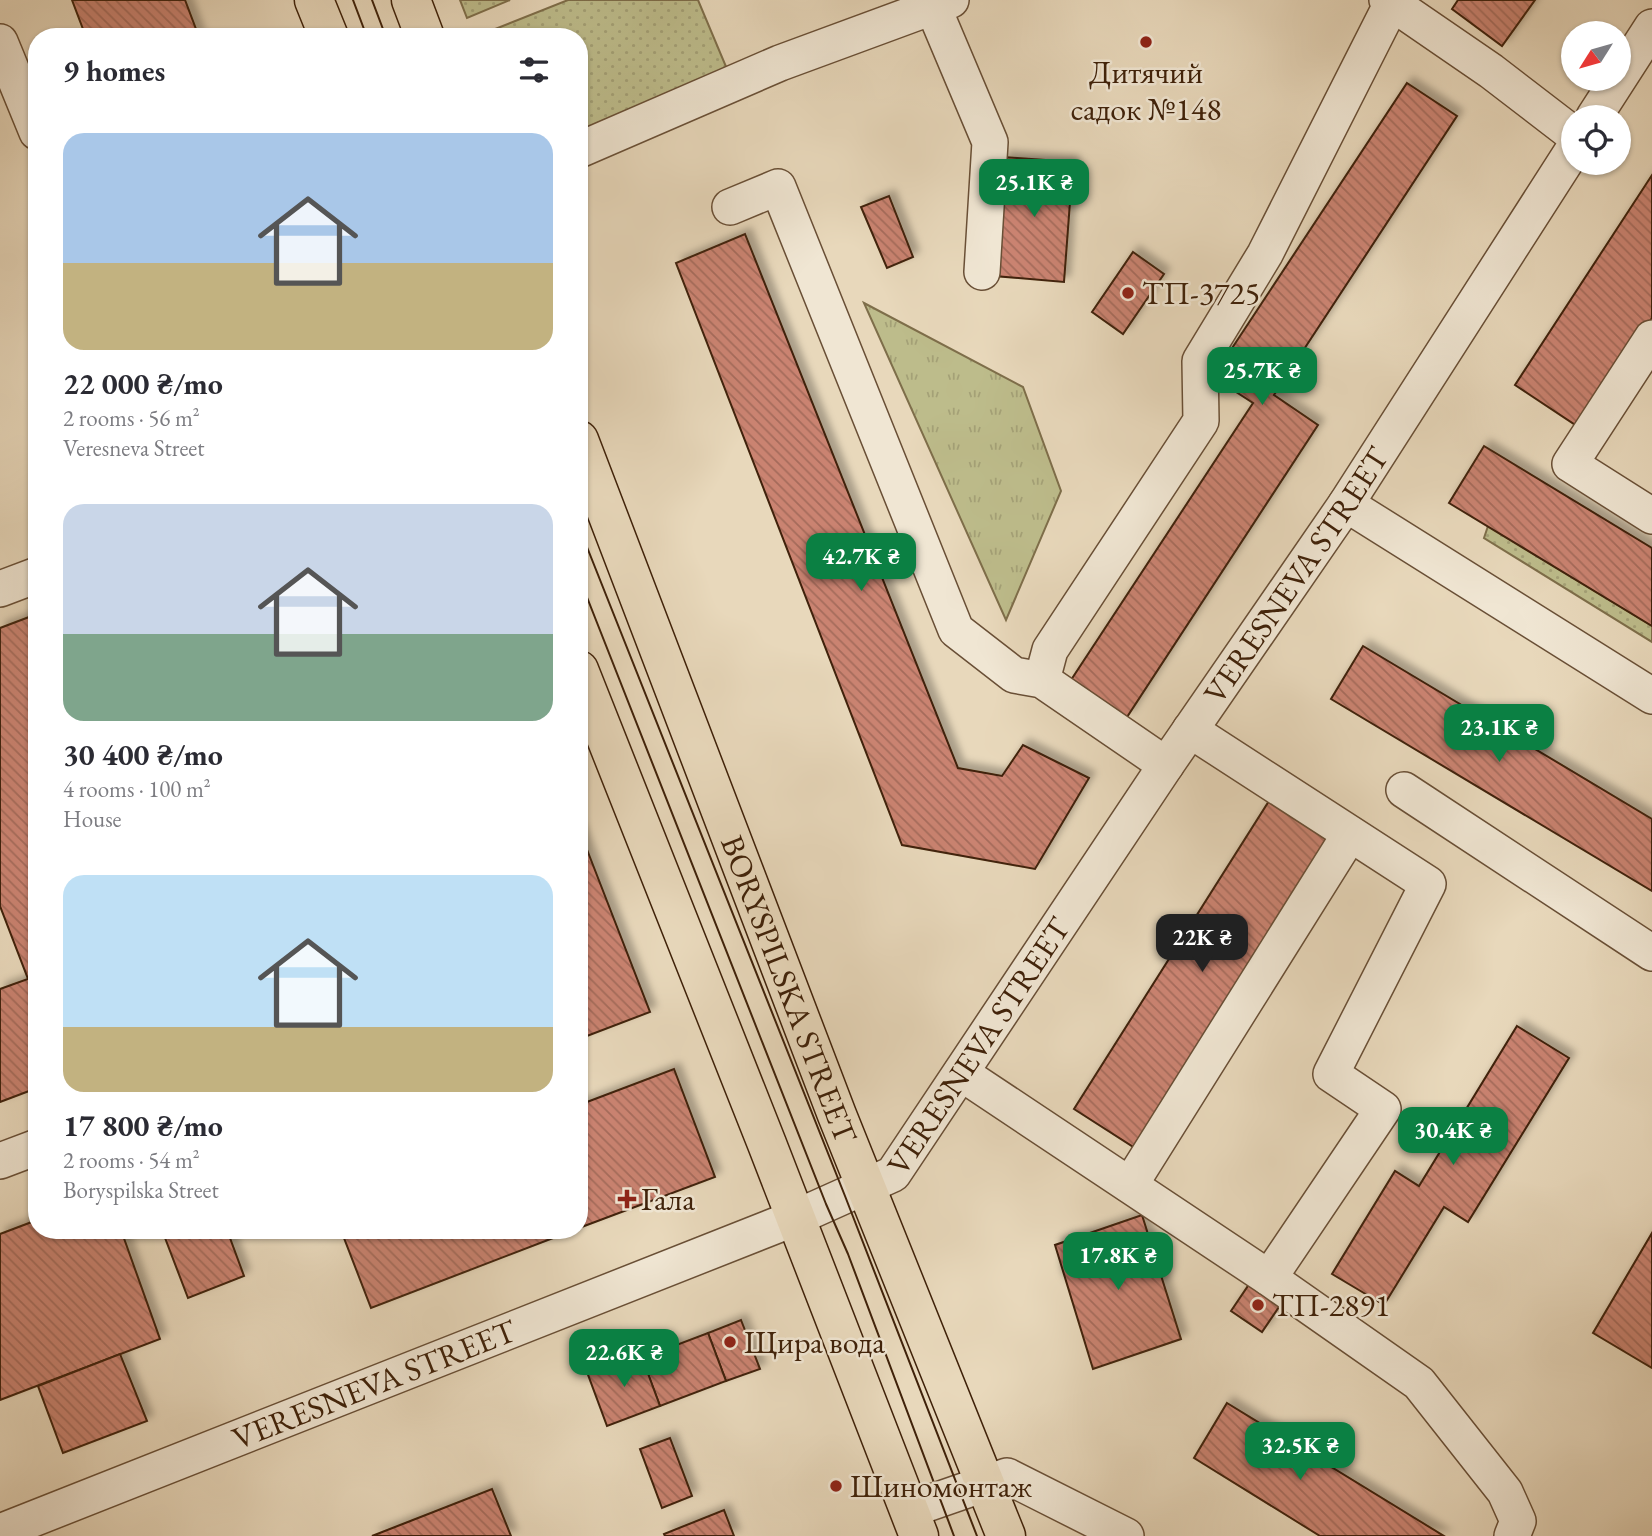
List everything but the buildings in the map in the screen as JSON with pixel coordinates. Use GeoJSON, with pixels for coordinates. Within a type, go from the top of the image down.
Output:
{"type":"FeatureCollection","features":[{"type":"Feature","properties":{"kind":"main road"},"geometry":{"type":"LineString","coordinates":[[314,0],[325,28]]}},
{"type":"Feature","properties":{"kind":"main road"},"geometry":{"type":"LineString","coordinates":[[411,0],[422,28]]}},
{"type":"Feature","properties":{"kind":"main road","name":"BORYSPILSKA STREET"},"geometry":{"type":"LineString","coordinates":[[588,464],[837,1115],[1006,1536]]}},
{"type":"Feature","properties":{"kind":"main road"},"geometry":{"type":"LineString","coordinates":[[588,693],[914,1523]]}},
{"type":"Feature","properties":{"kind":"street"},"geometry":{"type":"LineString","coordinates":[[1042,680],[1050,650],[1200,421],[1200,361],[1265,254],[1391,1],[1491,71],[1561,125]]}},
{"type":"Feature","properties":{"kind":"street"},"geometry":{"type":"LineString","coordinates":[[588,146],[780,63],[942,3],[990,142],[982,272]]}},
{"type":"Feature","properties":{"kind":"street"},"geometry":{"type":"LineString","coordinates":[[1602,105],[1652,27]]}},
{"type":"Feature","properties":{"kind":"street"},"geometry":{"type":"LineString","coordinates":[[0,42],[28,110]]}},
{"type":"Feature","properties":{"kind":"street","name":"VERESNEVA STREET"},"geometry":{"type":"LineString","coordinates":[[0,1532],[795,1218],[893,1174],[1166,765],[1346,504],[1561,169]]}},
{"type":"Feature","properties":{"kind":"street"},"geometry":{"type":"LineString","coordinates":[[730,207],[778,187],[956,630],[1014,676],[1042,680],[1166,765]]}},
{"type":"Feature","properties":{"kind":"street"},"geometry":{"type":"LineString","coordinates":[[1652,338],[1570,464],[1652,516]]}},
{"type":"Feature","properties":{"kind":"street"},"geometry":{"type":"LineString","coordinates":[[1346,504],[1652,696]]}},
{"type":"Feature","properties":{"kind":"street"},"geometry":{"type":"LineString","coordinates":[[0,589],[28,578]]}},
{"type":"Feature","properties":{"kind":"street"},"geometry":{"type":"LineString","coordinates":[[1190,730],[1428,884],[1331,1074],[1383,1109],[1269,1278]]}},
{"type":"Feature","properties":{"kind":"street"},"geometry":{"type":"LineString","coordinates":[[1404,790],[1652,953]]}},
{"type":"Feature","properties":{"kind":"street"},"geometry":{"type":"LineString","coordinates":[[1130,1185],[1350,834]]}},
{"type":"Feature","properties":{"kind":"street"},"geometry":{"type":"LineString","coordinates":[[961,1073],[1269,1278],[1419,1383],[1505,1492],[1518,1521],[1512,1536]]}},
{"type":"Feature","properties":{"kind":"street"},"geometry":{"type":"LineString","coordinates":[[0,1161],[28,1150]]}},
{"type":"Feature","properties":{"kind":"street"},"geometry":{"type":"LineString","coordinates":[[914,1523],[985,1483],[1007,1476],[1126,1536]]}},
{"type":"Feature","properties":{"kind":"green space"},"geometry":{"type":"Polygon","coordinates":[[[460,0],[510,0],[467,18],[460,0]]]}},
{"type":"Feature","properties":{"kind":"green space"},"geometry":{"type":"Polygon","coordinates":[[[568,0],[698,0],[727,69],[588,127],[588,28],[498,28],[568,0]]]}},
{"type":"Feature","properties":{"kind":"green space"},"geometry":{"type":"Polygon","coordinates":[[[864,303],[1023,387],[1061,491],[1006,620],[864,303]]]}},
{"type":"Feature","properties":{"kind":"green space"},"geometry":{"type":"Polygon","coordinates":[[[1488,526],[1652,626],[1652,642],[1484,538],[1488,526]]]}},
{"type":"Feature","properties":{"kind":"tram line"},"geometry":{"type":"LineString","coordinates":[[353,0],[364,28]]}},
{"type":"Feature","properties":{"kind":"tram line"},"geometry":{"type":"LineString","coordinates":[[372,0],[383,28]]}},
{"type":"Feature","properties":{"kind":"tram line"},"geometry":{"type":"LineString","coordinates":[[588,550],[977,1536]]}},
{"type":"Feature","properties":{"kind":"tram line"},"geometry":{"type":"LineString","coordinates":[[588,600],[848,1254],[954,1536]]}},
{"type":"Feature","properties":{"kind":"place","name":"Дитячий садок №148"},"geometry":{"type":"Point","coordinates":[1146,42]}},
{"type":"Feature","properties":{"kind":"place","name":"ТП-3725"},"geometry":{"type":"Point","coordinates":[1128,293]}},
{"type":"Feature","properties":{"kind":"place","name":"Гала"},"geometry":{"type":"Point","coordinates":[627,1199]}},
{"type":"Feature","properties":{"kind":"place","name":"ТП-2891"},"geometry":{"type":"Point","coordinates":[1258,1305]}},
{"type":"Feature","properties":{"kind":"place","name":"Щира вода"},"geometry":{"type":"Point","coordinates":[730,1342]}},
{"type":"Feature","properties":{"kind":"place","name":"Шиномонтаж"},"geometry":{"type":"Point","coordinates":[836,1486]}}]}
